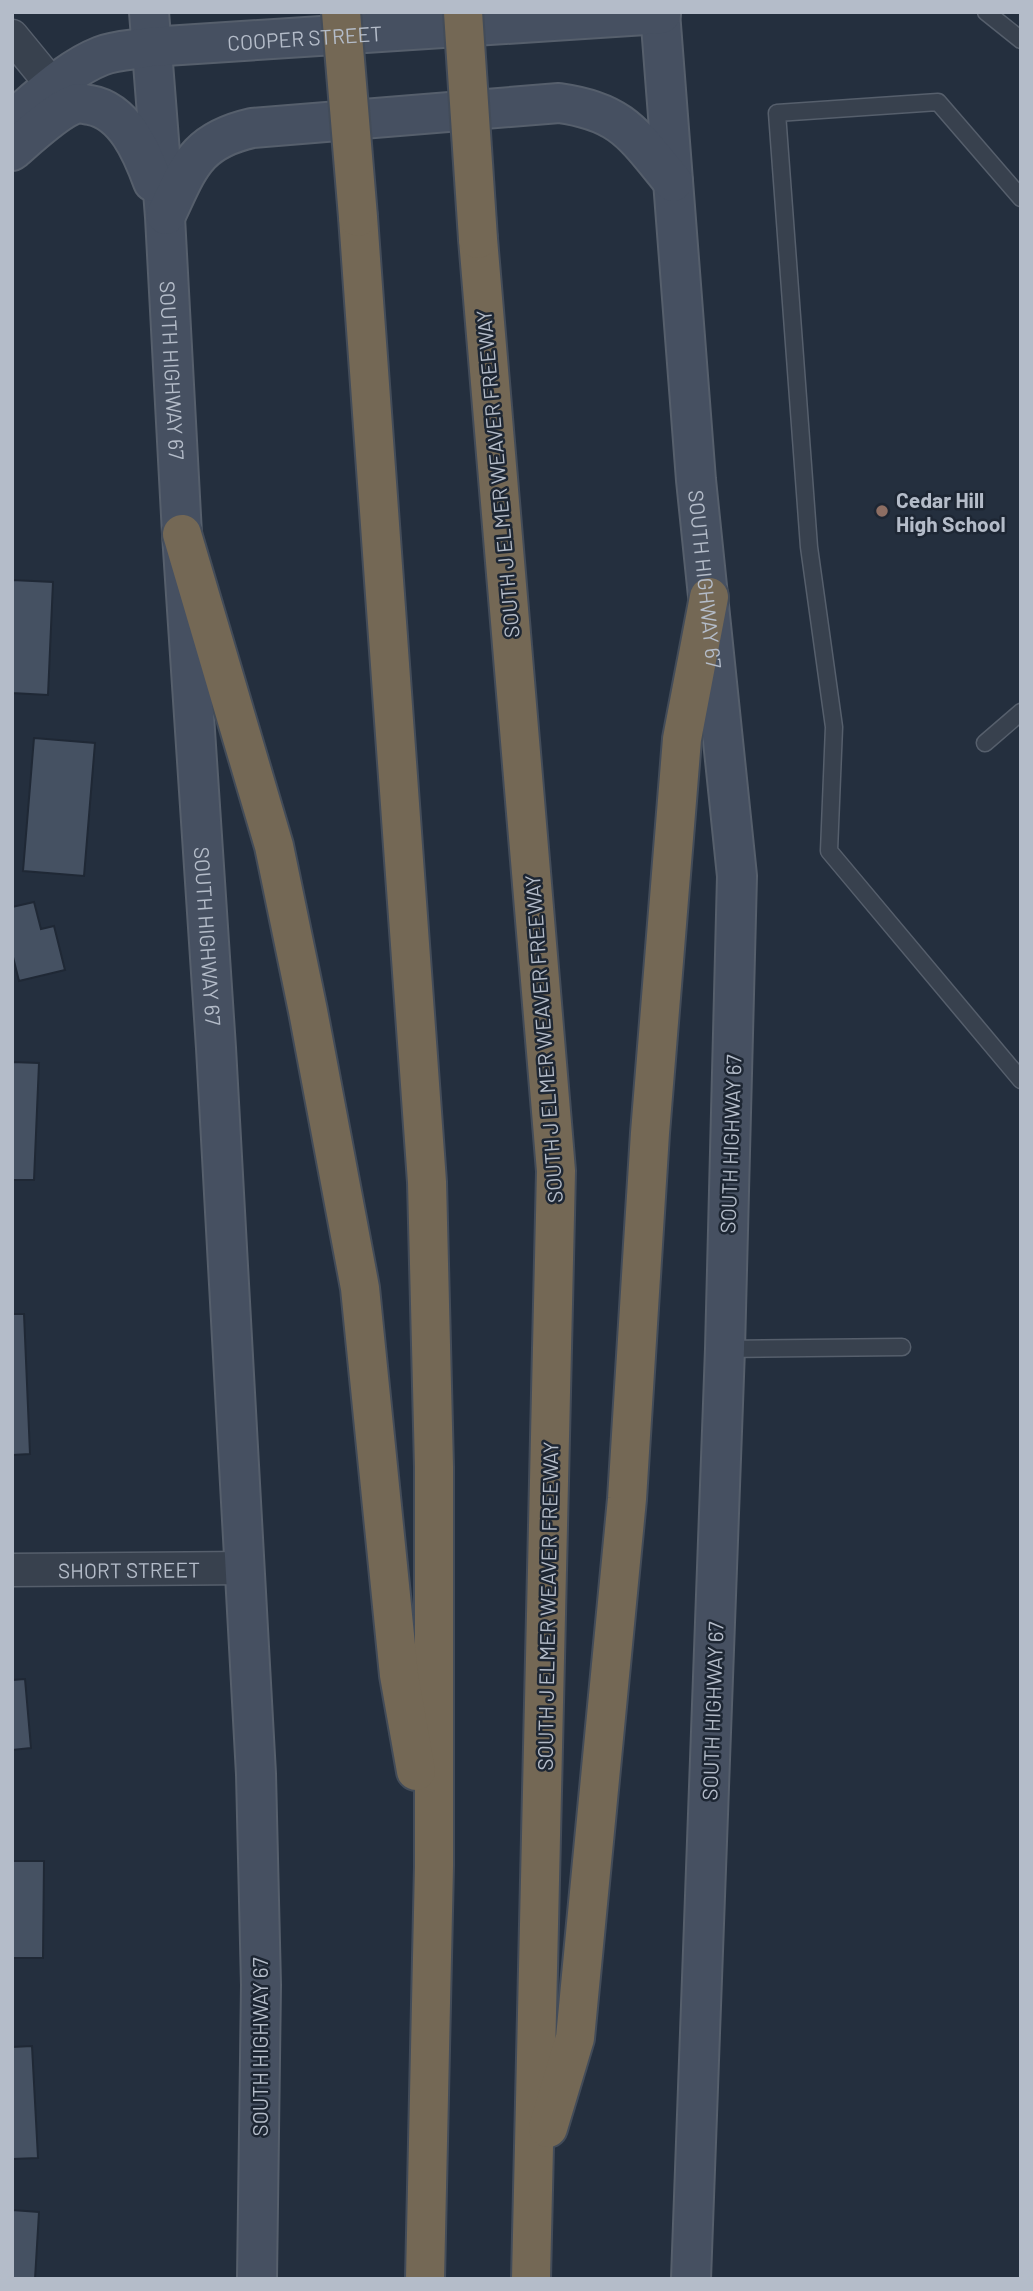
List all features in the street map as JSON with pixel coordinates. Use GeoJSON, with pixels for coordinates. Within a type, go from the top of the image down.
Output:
{"type":"FeatureCollection","features":[{"type":"Feature","properties":{"kind":"highway"},"geometry":{"type":"LineString","coordinates":[[341,12],[427,1182],[434,1466],[434,1866],[425,2279]]}},
{"type":"Feature","properties":{"kind":"highway","name":"SOUTH J ELMER WEAVER FREEWAY"},"geometry":{"type":"LineString","coordinates":[[463,12],[478,239],[556,1171],[531,2279]]}},
{"type":"Feature","properties":{"kind":"highway"},"geometry":{"type":"LineString","coordinates":[[182,534],[274,846],[360,1288],[399,1675],[434,1866]]}},
{"type":"Feature","properties":{"kind":"highway"},"geometry":{"type":"LineString","coordinates":[[534,2177],[575,2038],[627,1499],[650,1133],[682,739],[709,597]]}},
{"type":"Feature","properties":{"kind":"main road","name":"COOPER STREET"},"geometry":{"type":"LineString","coordinates":[[12,120],[80,67],[150,30],[667,13]]}},
{"type":"Feature","properties":{"kind":"main road","name":"SOUTH HIGHWAY 67"},"geometry":{"type":"LineString","coordinates":[[667,13],[673,182],[696,480],[737,876],[725,1349],[691,2279]]}},
{"type":"Feature","properties":{"kind":"main road","name":"SOUTH HIGHWAY 67"},"geometry":{"type":"LineString","coordinates":[[150,30],[165,217],[182,534],[217,1062],[256,1774],[261,1972],[257,2279]]}},
{"type":"Feature","properties":{"kind":"main road"},"geometry":{"type":"LineString","coordinates":[[12,151],[52,117],[79,103],[101,107],[117,118],[133,138],[146,164],[165,217]]}},
{"type":"Feature","properties":{"kind":"main road"},"geometry":{"type":"LineString","coordinates":[[165,217],[191,162],[208,146],[227,134],[253,128],[559,103],[588,107],[611,116],[634,135],[673,182]]}},
{"type":"Feature","properties":{"kind":"street"},"geometry":{"type":"LineString","coordinates":[[12,36],[53,86]]}},
{"type":"Feature","properties":{"kind":"street","name":"SHORT STREET"},"geometry":{"type":"LineString","coordinates":[[12,1570],[246,1568]]}},
{"type":"Feature","properties":{"kind":"lane"},"geometry":{"type":"LineString","coordinates":[[986,12],[1021,40]]}},
{"type":"Feature","properties":{"kind":"lane"},"geometry":{"type":"LineString","coordinates":[[1021,198],[938,102],[777,113],[809,547],[835,727],[830,851],[1021,1080]]}},
{"type":"Feature","properties":{"kind":"lane"},"geometry":{"type":"LineString","coordinates":[[985,743],[1021,712]]}},
{"type":"Feature","properties":{"kind":"lane"},"geometry":{"type":"LineString","coordinates":[[725,1349],[902,1347]]}},
{"type":"Feature","properties":{"kind":"building"},"geometry":{"type":"Polygon","coordinates":[[[12,580],[53,582],[48,695],[12,693],[12,580]]]}},
{"type":"Feature","properties":{"kind":"building"},"geometry":{"type":"Polygon","coordinates":[[[34,738],[95,743],[84,876],[23,871],[34,738]]]}},
{"type":"Feature","properties":{"kind":"building"},"geometry":{"type":"Polygon","coordinates":[[[34,902],[41,929],[54,926],[65,970],[19,981],[12,953],[12,907],[34,902]]]}},
{"type":"Feature","properties":{"kind":"building"},"geometry":{"type":"Polygon","coordinates":[[[12,1062],[39,1063],[34,1180],[12,1180],[12,1062]]]}},
{"type":"Feature","properties":{"kind":"building"},"geometry":{"type":"Polygon","coordinates":[[[12,1314],[24,1314],[30,1454],[12,1455],[12,1314]]]}},
{"type":"Feature","properties":{"kind":"building"},"geometry":{"type":"Polygon","coordinates":[[[25,1679],[31,1748],[12,1750],[12,1680],[25,1679]]]}},
{"type":"Feature","properties":{"kind":"building"},"geometry":{"type":"Polygon","coordinates":[[[12,1861],[44,1861],[43,1958],[12,1958],[12,1861]]]}},
{"type":"Feature","properties":{"kind":"building"},"geometry":{"type":"Polygon","coordinates":[[[32,2046],[38,2158],[12,2159],[12,2047],[32,2046]]]}},
{"type":"Feature","properties":{"kind":"building"},"geometry":{"type":"Polygon","coordinates":[[[12,2210],[39,2212],[35,2279],[12,2279],[12,2210]]]}},
{"type":"Feature","properties":{"kind":"place","name":"Cedar Hill High School"},"geometry":{"type":"Point","coordinates":[882,511]}}]}
